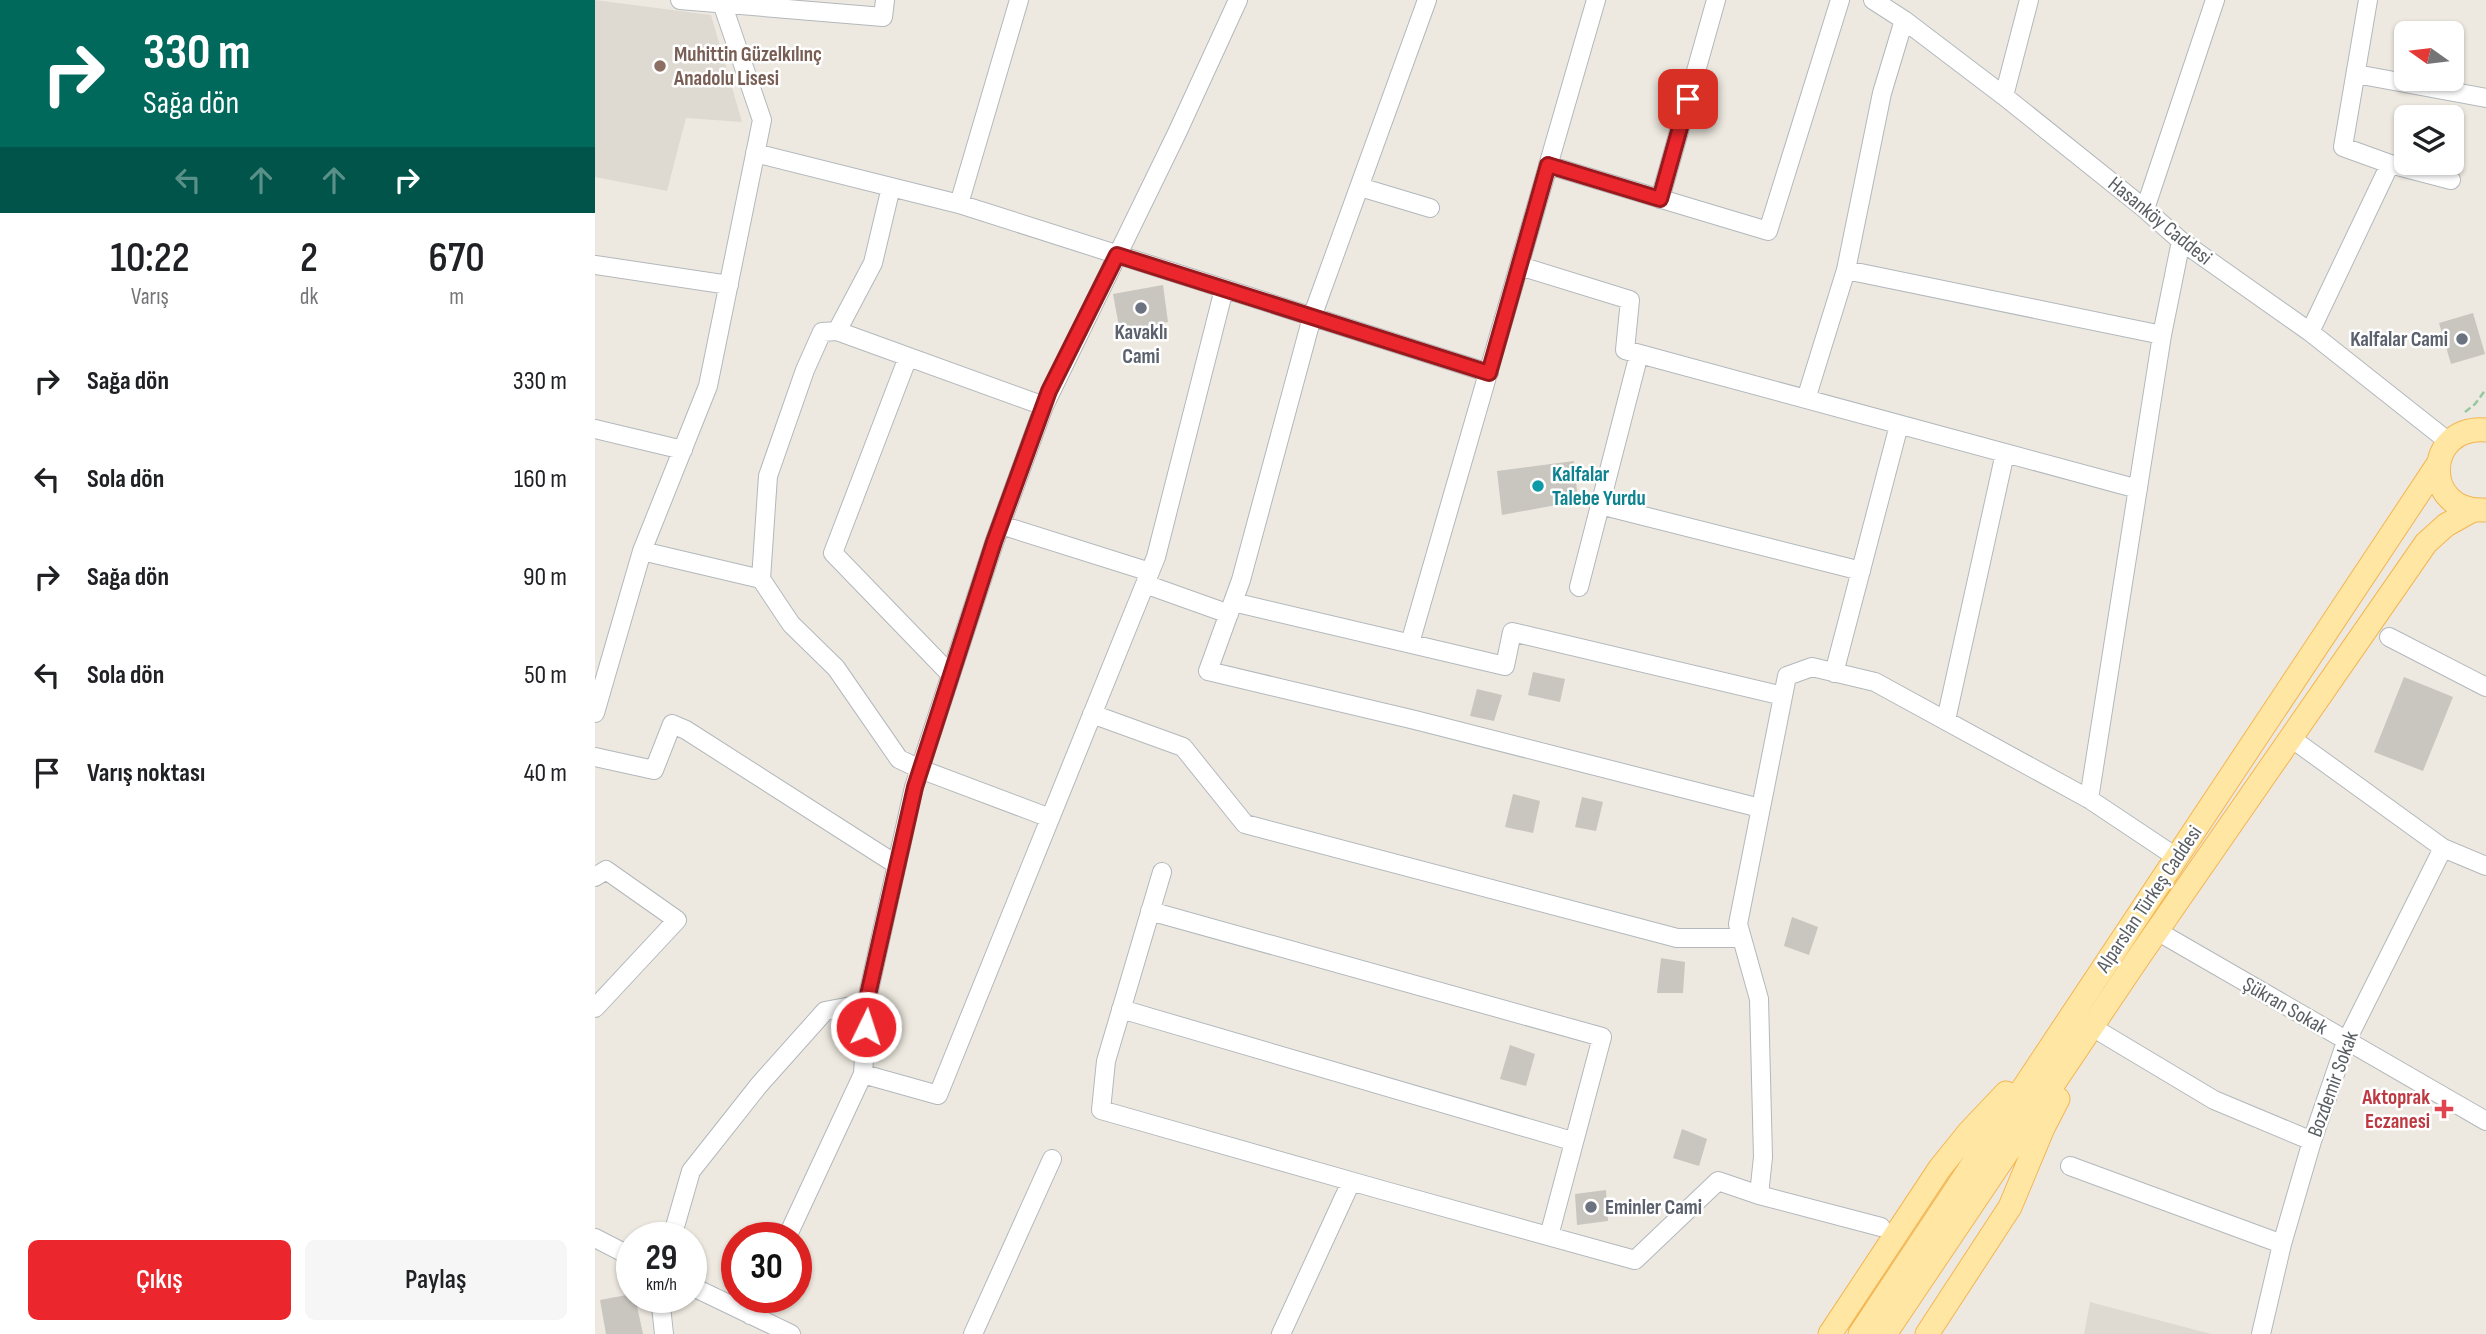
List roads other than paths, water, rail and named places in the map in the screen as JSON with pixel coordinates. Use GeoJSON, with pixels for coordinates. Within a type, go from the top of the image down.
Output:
{"type":"FeatureCollection","features":[{"type":"Feature","properties":{"kind":"main road"},"geometry":{"type":"LineString","coordinates":[[2449,442],[2459,434],[2481,425]]}},
{"type":"Feature","properties":{"kind":"main road","name":"Alparslan Türkeş Caddesi"},"geometry":{"type":"LineString","coordinates":[[1860,1334],[2438,464],[2441,452],[2449,442]]}},
{"type":"Feature","properties":{"kind":"main road"},"geometry":{"type":"LineString","coordinates":[[2438,464],[2442,489],[2450,499],[2460,506],[2479,510]]}},
{"type":"Feature","properties":{"kind":"main road","name":"Alparslan Türkeş Caddesi"},"geometry":{"type":"LineString","coordinates":[[1885,1334],[2136,961],[2426,543],[2446,525],[2479,510]]}},
{"type":"Feature","properties":{"kind":"main road"},"geometry":{"type":"LineString","coordinates":[[1830,1334],[1953,1151],[2007,1092],[2083,981],[2115,949]]}},
{"type":"Feature","properties":{"kind":"main road"},"geometry":{"type":"LineString","coordinates":[[1927,1334],[2010,1207],[2050,1113],[2121,1003],[2136,961]]}},
{"type":"Feature","properties":{"kind":"street"},"geometry":{"type":"LineString","coordinates":[[680,0],[884,8]]}},
{"type":"Feature","properties":{"kind":"street"},"geometry":{"type":"LineString","coordinates":[[959,204],[1019,0]]}},
{"type":"Feature","properties":{"kind":"street"},"geometry":{"type":"LineString","coordinates":[[794,1222],[863,1074],[867,1003],[920,769],[1044,406],[1177,133],[1238,0]]}},
{"type":"Feature","properties":{"kind":"street"},"geometry":{"type":"LineString","coordinates":[[1427,0],[1312,317],[1241,580],[1208,671],[1415,720],[1761,808]]}},
{"type":"Feature","properties":{"kind":"street"},"geometry":{"type":"LineString","coordinates":[[1410,643],[1595,0]]}},
{"type":"Feature","properties":{"kind":"street"},"geometry":{"type":"LineString","coordinates":[[1660,199],[1716,0]]}},
{"type":"Feature","properties":{"kind":"street"},"geometry":{"type":"LineString","coordinates":[[1548,165],[1767,231],[1840,0]]}},
{"type":"Feature","properties":{"kind":"street","name":"Hasanköy Caddesi"},"geometry":{"type":"LineString","coordinates":[[1873,0],[1905,20],[2004,96],[2145,209],[2181,242],[2310,332],[2449,442]]}},
{"type":"Feature","properties":{"kind":"street"},"geometry":{"type":"LineString","coordinates":[[2004,96],[2029,0]]}},
{"type":"Feature","properties":{"kind":"street"},"geometry":{"type":"LineString","coordinates":[[2145,209],[2215,0]]}},
{"type":"Feature","properties":{"kind":"street"},"geometry":{"type":"LineString","coordinates":[[2368,0],[2343,147],[2390,164],[2451,180]]}},
{"type":"Feature","properties":{"kind":"street"},"geometry":{"type":"LineString","coordinates":[[595,713],[642,551],[708,386],[762,120],[722,3]]}},
{"type":"Feature","properties":{"kind":"street"},"geometry":{"type":"LineString","coordinates":[[1806,399],[1846,270],[1882,93],[1905,20]]}},
{"type":"Feature","properties":{"kind":"street"},"geometry":{"type":"LineString","coordinates":[[2356,74],[2486,98]]}},
{"type":"Feature","properties":{"kind":"street"},"geometry":{"type":"LineString","coordinates":[[755,153],[959,204],[1489,373]]}},
{"type":"Feature","properties":{"kind":"street"},"geometry":{"type":"LineString","coordinates":[[2310,332],[2390,164]]}},
{"type":"Feature","properties":{"kind":"street"},"geometry":{"type":"LineString","coordinates":[[837,331],[873,263],[891,187]]}},
{"type":"Feature","properties":{"kind":"street"},"geometry":{"type":"LineString","coordinates":[[1360,187],[1430,208]]}},
{"type":"Feature","properties":{"kind":"street"},"geometry":{"type":"LineString","coordinates":[[2089,799],[2162,335],[2181,242]]}},
{"type":"Feature","properties":{"kind":"street"},"geometry":{"type":"LineString","coordinates":[[595,265],[729,285]]}},
{"type":"Feature","properties":{"kind":"street"},"geometry":{"type":"LineString","coordinates":[[1520,266],[1630,300],[1625,351],[2138,489]]}},
{"type":"Feature","properties":{"kind":"street"},"geometry":{"type":"LineString","coordinates":[[1846,270],[2162,335]]}},
{"type":"Feature","properties":{"kind":"street"},"geometry":{"type":"LineString","coordinates":[[863,1074],[937,1095],[1156,557],[1224,289]]}},
{"type":"Feature","properties":{"kind":"street"},"geometry":{"type":"LineString","coordinates":[[1044,406],[837,331],[822,332],[805,370],[768,476],[761,579],[791,624],[836,668],[899,759],[1050,818]]}},
{"type":"Feature","properties":{"kind":"street"},"geometry":{"type":"LineString","coordinates":[[1579,587],[1639,354]]}},
{"type":"Feature","properties":{"kind":"street"},"geometry":{"type":"LineString","coordinates":[[908,356],[833,553],[951,675]]}},
{"type":"Feature","properties":{"kind":"street"},"geometry":{"type":"LineString","coordinates":[[1834,673],[1899,425]]}},
{"type":"Feature","properties":{"kind":"street"},"geometry":{"type":"LineString","coordinates":[[595,429],[683,450]]}},
{"type":"Feature","properties":{"kind":"street"},"geometry":{"type":"LineString","coordinates":[[1945,720],[2005,453]]}},
{"type":"Feature","properties":{"kind":"street"},"geometry":{"type":"LineString","coordinates":[[1600,505],[1861,571]]}},
{"type":"Feature","properties":{"kind":"street"},"geometry":{"type":"LineString","coordinates":[[1001,526],[1231,608],[1410,643],[1505,666],[1512,632],[1783,696]]}},
{"type":"Feature","properties":{"kind":"street"},"geometry":{"type":"LineString","coordinates":[[642,551],[761,579]]}},
{"type":"Feature","properties":{"kind":"street"},"geometry":{"type":"LineString","coordinates":[[2389,637],[2486,687]]}},
{"type":"Feature","properties":{"kind":"street"},"geometry":{"type":"LineString","coordinates":[[1759,1195],[1763,1157],[1759,999],[1738,924],[1787,676],[1812,667],[1875,682],[2089,799],[2176,858]]}},
{"type":"Feature","properties":{"kind":"street"},"geometry":{"type":"LineString","coordinates":[[1092,714],[1183,747],[1245,824],[1677,938],[1742,938]]}},
{"type":"Feature","properties":{"kind":"street"},"geometry":{"type":"LineString","coordinates":[[595,757],[654,770],[672,724],[686,730],[897,865]]}},
{"type":"Feature","properties":{"kind":"street"},"geometry":{"type":"LineString","coordinates":[[2291,738],[2443,848],[2486,866]]}},
{"type":"Feature","properties":{"kind":"street","name":"Bozdemir Sokak"},"geometry":{"type":"LineString","coordinates":[[2261,1334],[2282,1244],[2312,1141],[2346,1042],[2443,848]]}},
{"type":"Feature","properties":{"kind":"street"},"geometry":{"type":"LineString","coordinates":[[595,877],[606,870],[677,920],[595,1008]]}},
{"type":"Feature","properties":{"kind":"street"},"geometry":{"type":"LineString","coordinates":[[1161,872],[1106,1061],[1101,1110],[1635,1260],[1718,1181],[1759,1195],[1881,1227]]}},
{"type":"Feature","properties":{"kind":"street"},"geometry":{"type":"LineString","coordinates":[[1150,911],[1602,1037],[1572,1140],[1549,1236]]}},
{"type":"Feature","properties":{"kind":"street","name":"Şükran Sokak"},"geometry":{"type":"LineString","coordinates":[[2157,931],[2486,1121]]}},
{"type":"Feature","properties":{"kind":"street"},"geometry":{"type":"LineString","coordinates":[[676,1222],[691,1171],[759,1085],[825,1011],[867,1003]]}},
{"type":"Feature","properties":{"kind":"street"},"geometry":{"type":"LineString","coordinates":[[1121,1009],[1572,1140]]}},
{"type":"Feature","properties":{"kind":"street"},"geometry":{"type":"LineString","coordinates":[[2102,1032],[2214,1100],[2312,1141]]}},
{"type":"Feature","properties":{"kind":"street"},"geometry":{"type":"LineString","coordinates":[[973,1334],[1052,1159]]}},
{"type":"Feature","properties":{"kind":"street"},"geometry":{"type":"LineString","coordinates":[[2070,1166],[2282,1244]]}},
{"type":"Feature","properties":{"kind":"street"},"geometry":{"type":"LineString","coordinates":[[1282,1334],[1351,1182]]}},
{"type":"Feature","properties":{"kind":"street"},"geometry":{"type":"LineString","coordinates":[[595,1238],[616,1249]]}},
{"type":"Feature","properties":{"kind":"street"},"geometry":{"type":"LineString","coordinates":[[707,1294],[790,1334]]}},
{"type":"Feature","properties":{"kind":"street"},"geometry":{"type":"LineString","coordinates":[[651,1334],[657,1313]]}},
{"type":"Feature","properties":{"kind":"street"},"geometry":{"type":"LineString","coordinates":[[662,1313],[664,1334]]}},
{"type":"Feature","properties":{"kind":"place","name":"Muhittin Güzelkılınç Anadolu Lisesi"},"geometry":{"type":"Point","coordinates":[660,66]}},
{"type":"Feature","properties":{"kind":"place","name":"Kavaklı Cami"},"geometry":{"type":"Point","coordinates":[1141,308]}},
{"type":"Feature","properties":{"kind":"place","name":"Kalfalar Cami"},"geometry":{"type":"Point","coordinates":[2462,339]}},
{"type":"Feature","properties":{"kind":"place","name":"Kalfalar Talebe Yurdu"},"geometry":{"type":"Point","coordinates":[1538,486]}},
{"type":"Feature","properties":{"kind":"place","name":"Aktoprak Eczanesi"},"geometry":{"type":"Point","coordinates":[2444,1109]}},
{"type":"Feature","properties":{"kind":"place","name":"Eminler Cami"},"geometry":{"type":"Point","coordinates":[1591,1207]}}]}
